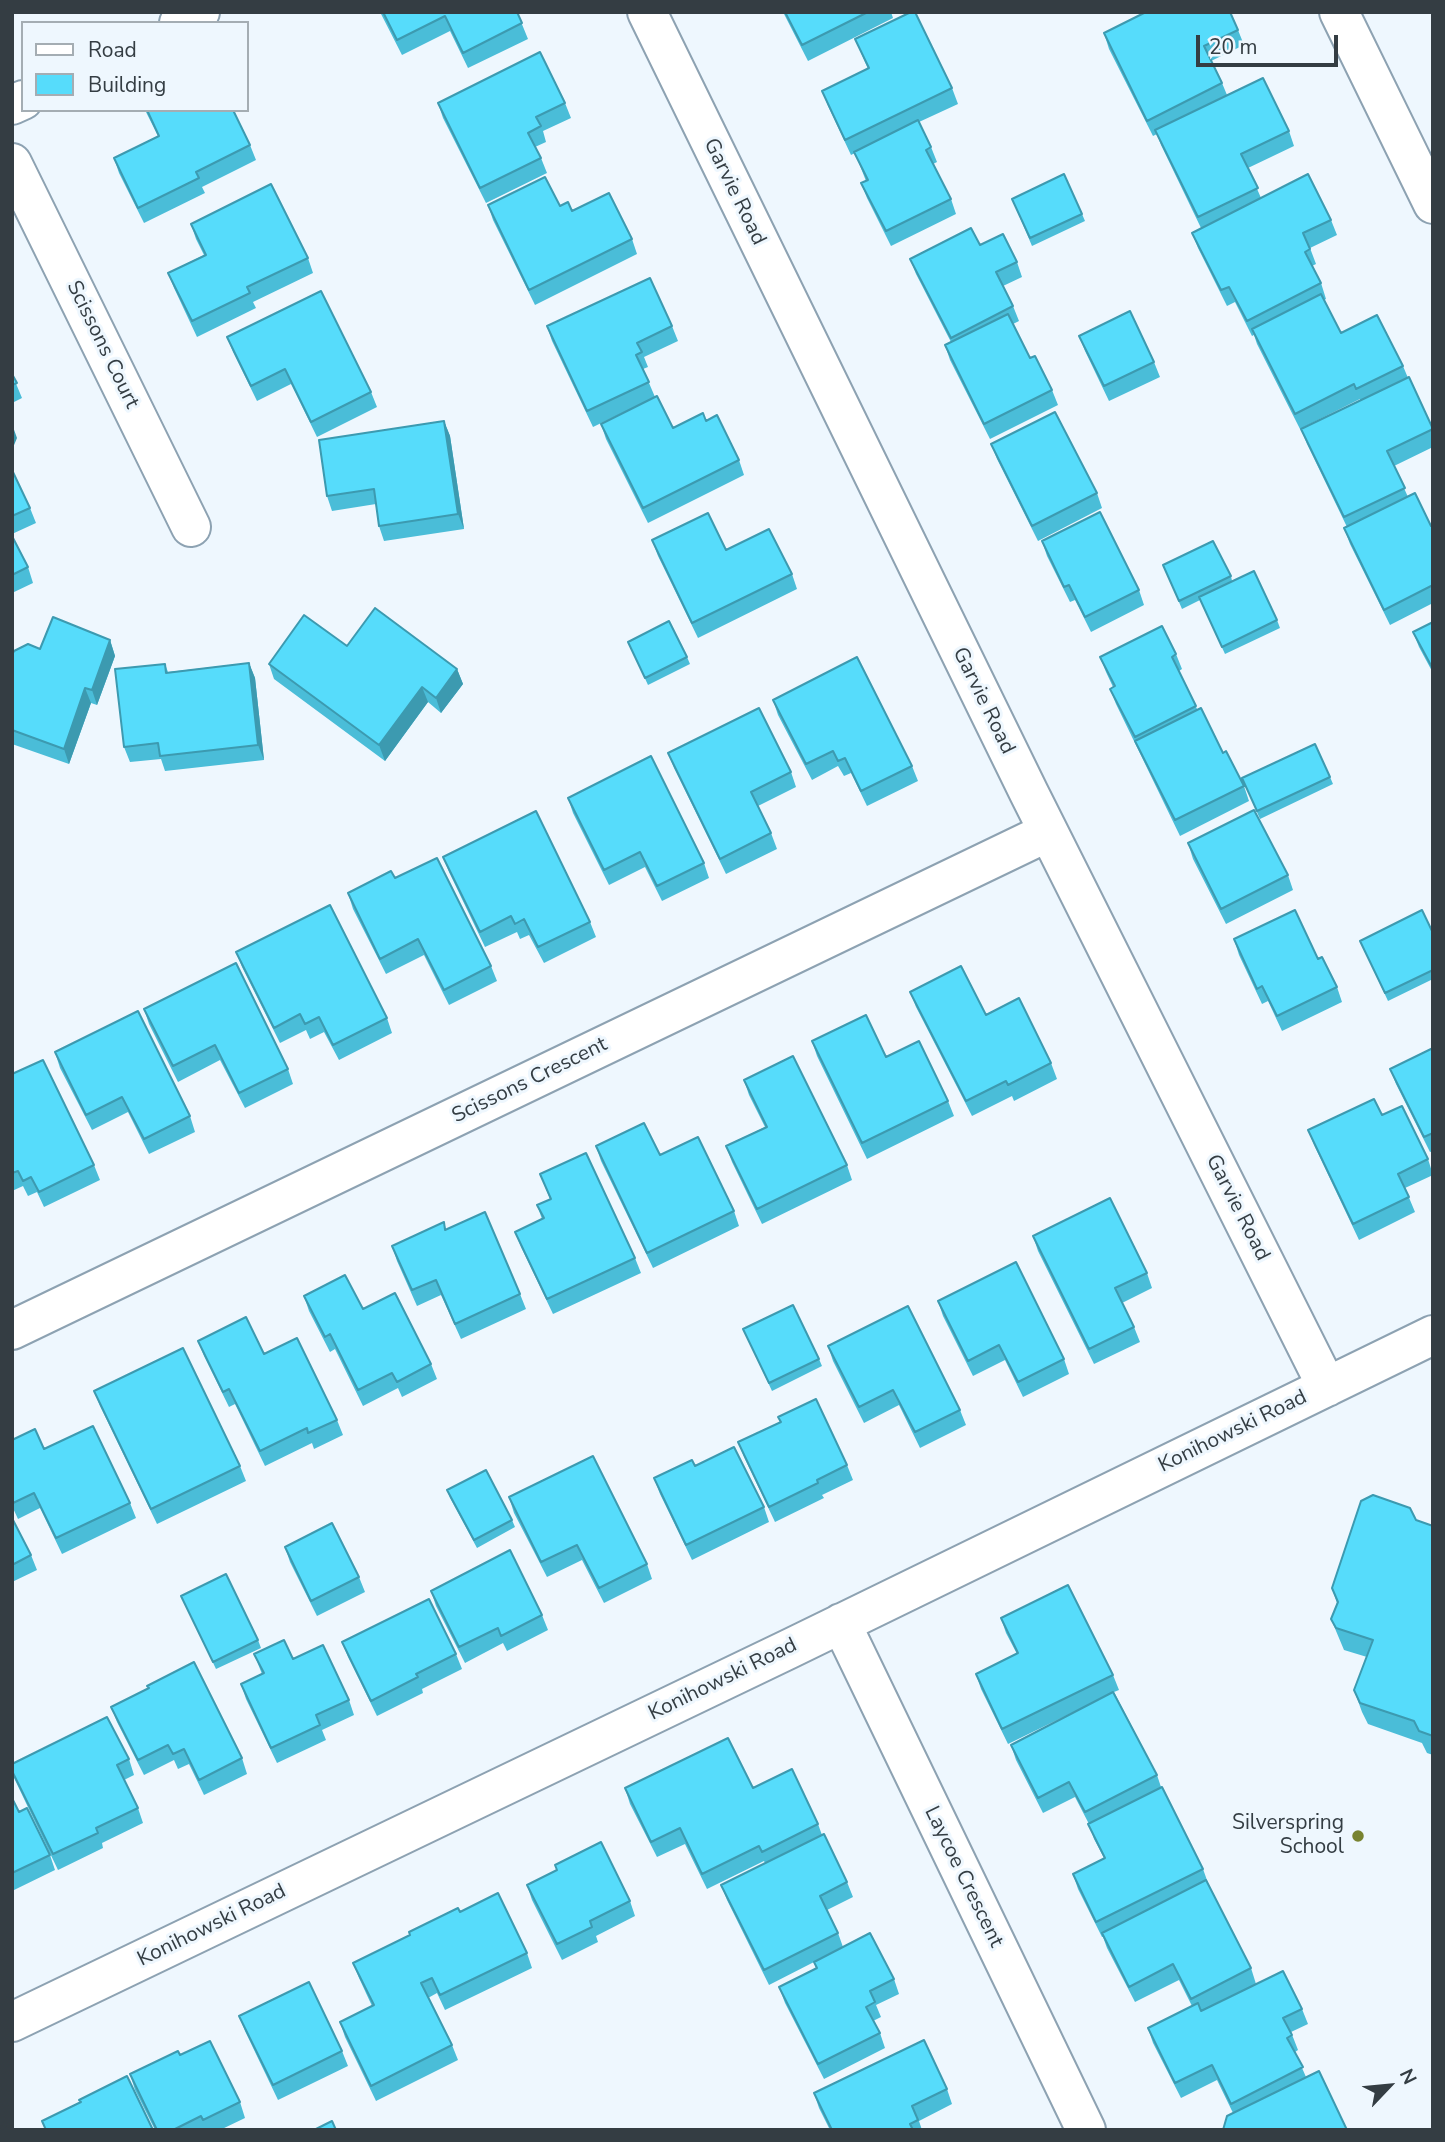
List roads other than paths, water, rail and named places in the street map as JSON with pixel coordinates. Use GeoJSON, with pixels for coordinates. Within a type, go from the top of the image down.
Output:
{"type":"FeatureCollection","features":[{"type":"Feature","properties":{"kind":"street"},"geometry":{"type":"LineString","coordinates":[[183,21],[201,12]]}},
{"type":"Feature","properties":{"kind":"street","name":"Garvie Road"},"geometry":{"type":"LineString","coordinates":[[647,12],[1048,832],[1327,1387]]}},
{"type":"Feature","properties":{"kind":"street"},"geometry":{"type":"LineString","coordinates":[[1339,12],[1433,204]]}},
{"type":"Feature","properties":{"kind":"street","name":"Scissons Court"},"geometry":{"type":"LineString","coordinates":[[12,163],[191,527]]}},
{"type":"Feature","properties":{"kind":"street","name":"Scissons Crescent"},"geometry":{"type":"LineString","coordinates":[[12,1330],[1048,832]]}},
{"type":"Feature","properties":{"kind":"street","name":"Konihowski Road"},"geometry":{"type":"LineString","coordinates":[[12,2022],[1433,1335]]}},
{"type":"Feature","properties":{"kind":"street","name":"Laycoe Crescent"},"geometry":{"type":"LineString","coordinates":[[841,1623],[1086,2130]]}},
{"type":"Feature","properties":{"kind":"place","name":"Silverspring School"},"geometry":{"type":"Point","coordinates":[1358,1836]}}]}
